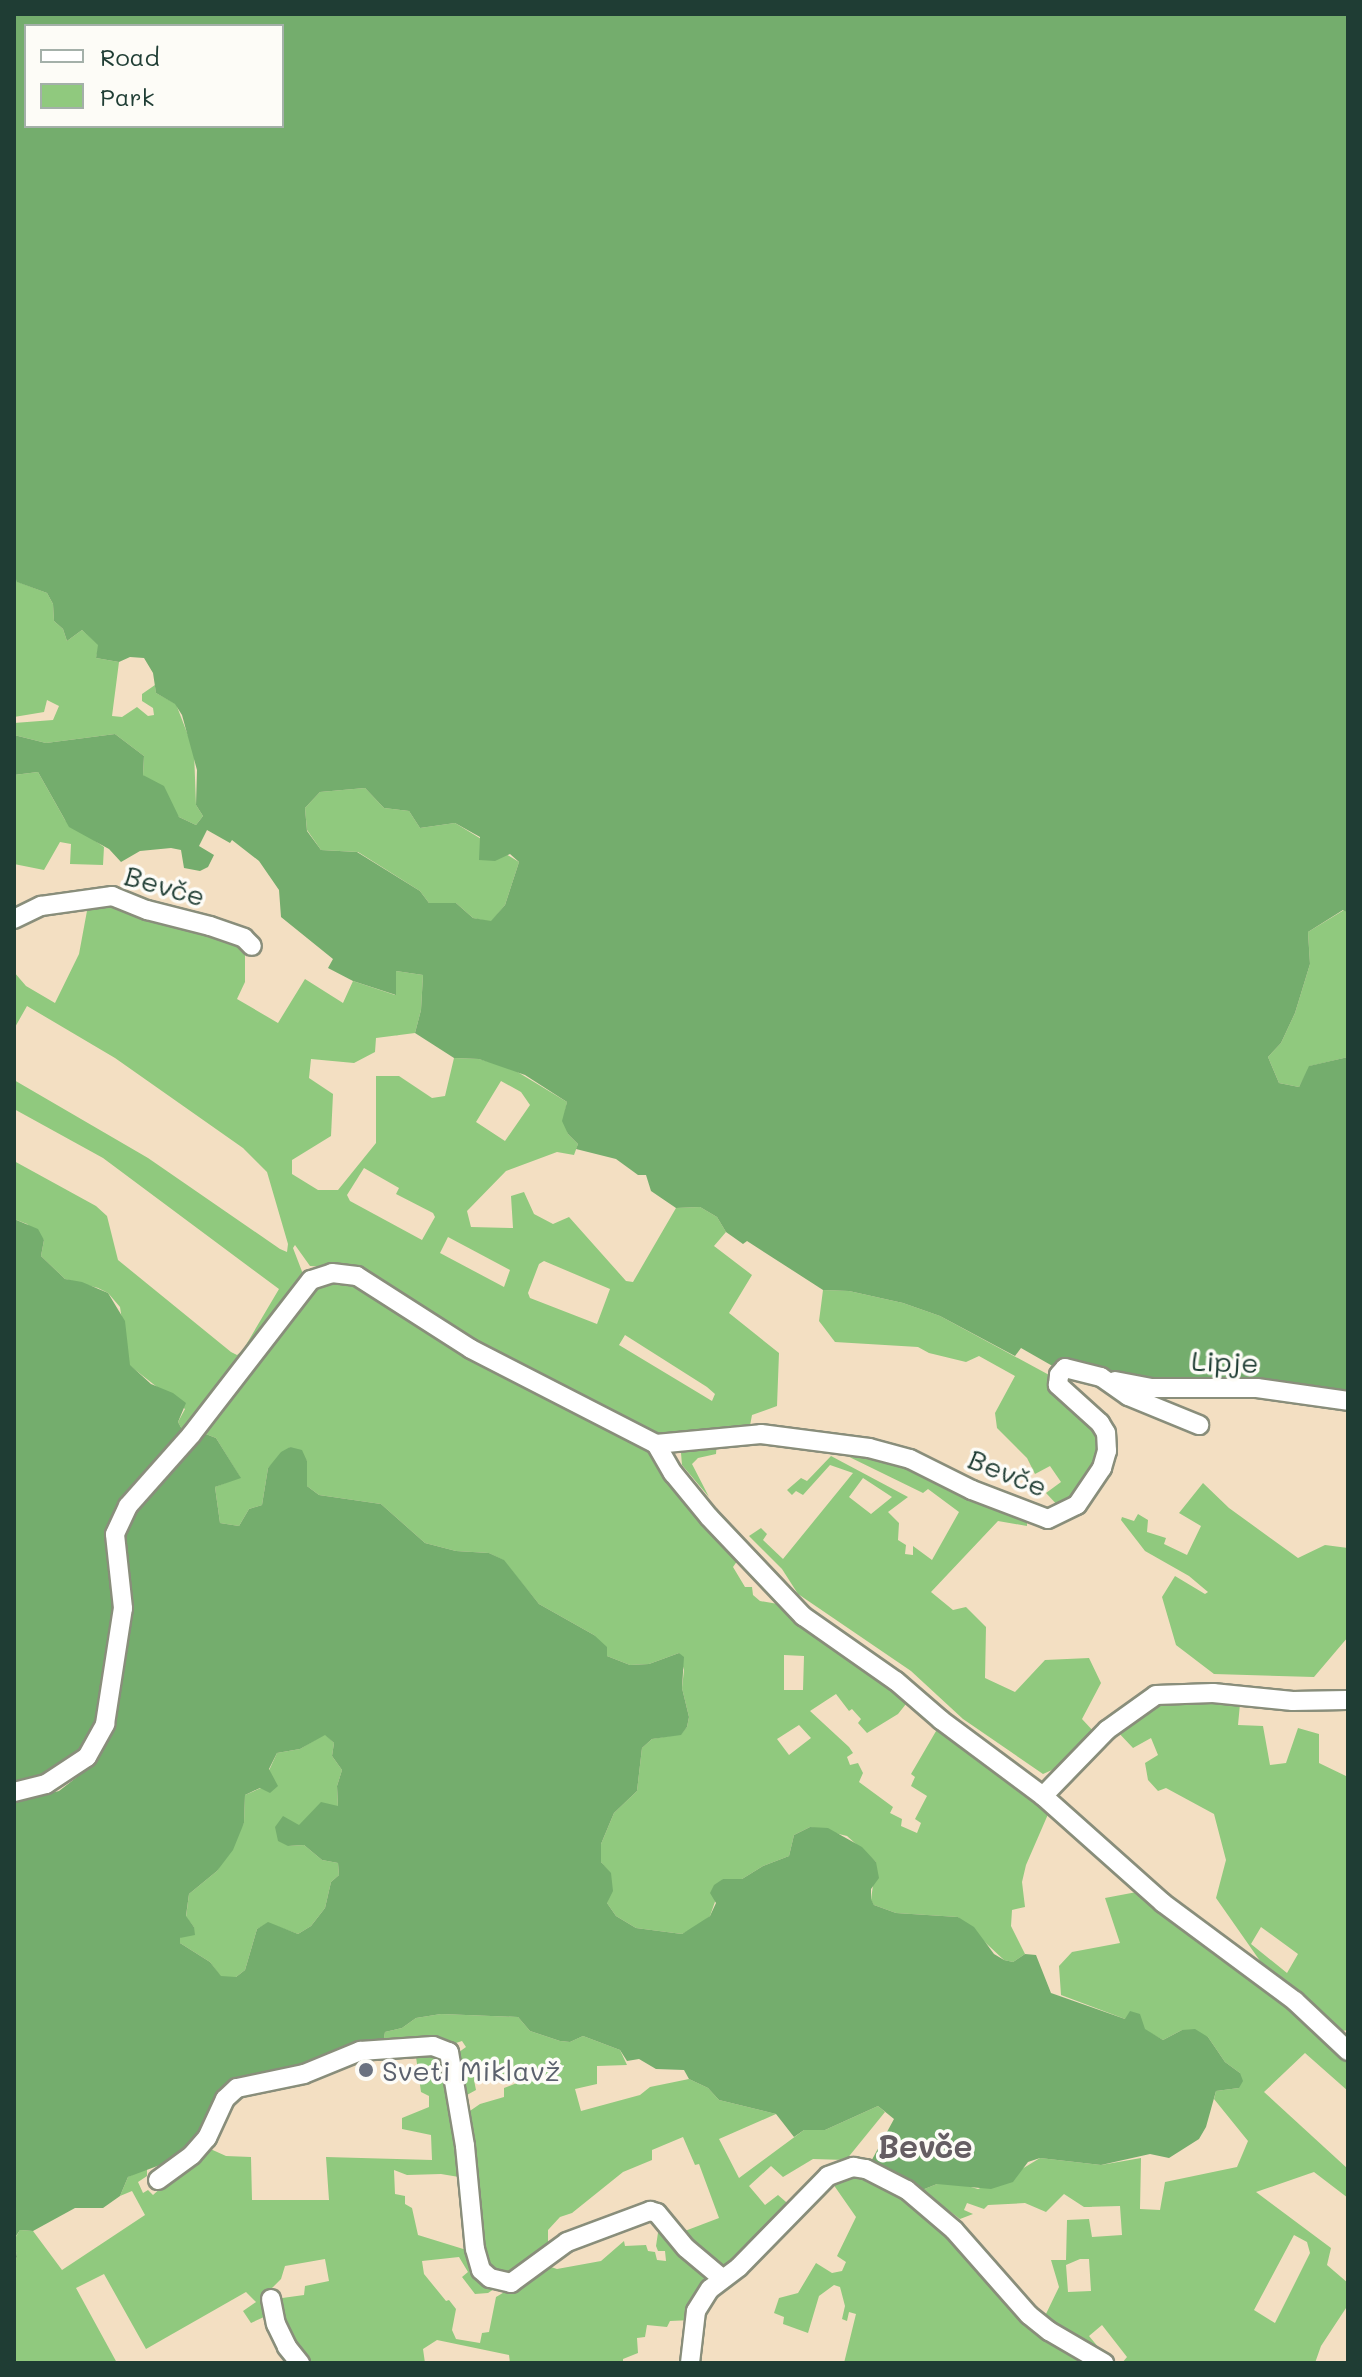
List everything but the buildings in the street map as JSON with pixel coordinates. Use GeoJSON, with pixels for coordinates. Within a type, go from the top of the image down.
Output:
{"type":"FeatureCollection","features":[{"type":"Feature","properties":{"kind":"street","name":"Bevče"},"geometry":{"type":"LineString","coordinates":[[14,919],[41,906],[112,896],[147,910],[233,934],[252,946]]}},
{"type":"Feature","properties":{"kind":"street"},"geometry":{"type":"LineString","coordinates":[[14,1792],[46,1784],[87,1757],[105,1724],[123,1608],[115,1534],[128,1506],[191,1435],[311,1280],[332,1273],[357,1276],[471,1349],[656,1444],[673,1473],[709,1517],[803,1616],[896,1681],[941,1720],[1043,1796],[1163,1903],[1295,2001],[1348,2051]]}},
{"type":"Feature","properties":{"kind":"street","name":"Bevče"},"geometry":{"type":"LineString","coordinates":[[656,1444],[761,1434],[869,1448],[910,1459],[972,1490],[1048,1519],[1077,1505],[1102,1468],[1107,1451],[1106,1433],[1082,1404],[1058,1385],[1059,1375],[1065,1368],[1101,1377],[1128,1396],[1199,1425]]}},
{"type":"Feature","properties":{"kind":"street","name":"Lipje"},"geometry":{"type":"LineString","coordinates":[[1101,1377],[1150,1388],[1257,1388],[1348,1401]]}},
{"type":"Feature","properties":{"kind":"street"},"geometry":{"type":"LineString","coordinates":[[1043,1796],[1117,1721],[1156,1695],[1213,1693],[1293,1701],[1346,1700]]}},
{"type":"Feature","properties":{"kind":"street"},"geometry":{"type":"LineString","coordinates":[[158,2180],[192,2155],[207,2138],[225,2099],[237,2088],[304,2074],[360,2051],[433,2046],[449,2052],[465,2146],[475,2249],[481,2270],[490,2278],[511,2283],[567,2242],[650,2211],[657,2213],[686,2248],[723,2279]]}},
{"type":"Feature","properties":{"kind":"street"},"geometry":{"type":"LineString","coordinates":[[690,2363],[696,2311],[710,2289],[782,2226],[828,2176],[841,2169],[866,2169],[907,2190],[954,2230],[1003,2287],[1049,2331],[1104,2363]]}},
{"type":"Feature","properties":{"kind":"street"},"geometry":{"type":"LineString","coordinates":[[271,2299],[276,2324],[287,2347],[300,2363]]}},
{"type":"Feature","properties":{"kind":"green space"},"geometry":{"type":"Polygon","coordinates":[[[14,14],[1348,14],[1348,913],[1343,910],[1308,932],[1310,964],[1295,1013],[1281,1043],[1268,1057],[1279,1083],[1299,1087],[1309,1066],[1348,1057],[1348,1398],[1190,1385],[1056,1368],[1021,1348],[1015,1356],[940,1316],[903,1303],[849,1291],[823,1290],[747,1241],[743,1244],[726,1232],[717,1217],[700,1207],[676,1208],[651,1191],[646,1175],[638,1175],[616,1159],[576,1149],[578,1144],[568,1134],[562,1121],[567,1102],[525,1075],[479,1059],[454,1058],[415,1033],[421,1010],[423,975],[396,971],[396,995],[353,981],[328,968],[333,959],[281,917],[279,890],[259,861],[232,840],[230,843],[207,830],[199,846],[214,855],[208,867],[200,871],[184,868],[181,850],[171,848],[140,851],[121,862],[109,849],[69,827],[38,772],[14,775],[14,735],[46,743],[115,734],[144,756],[143,775],[164,786],[179,817],[196,825],[203,816],[196,805],[197,770],[182,715],[175,704],[156,693],[153,673],[144,658],[130,657],[119,662],[96,658],[98,645],[82,630],[67,641],[63,629],[54,621],[53,604],[47,593],[17,582],[14,574],[14,14]],[[365,788],[320,792],[305,808],[307,831],[321,850],[357,852],[420,891],[429,903],[456,903],[473,918],[491,921],[505,905],[519,862],[510,854],[495,861],[479,860],[480,837],[455,823],[420,828],[409,811],[384,808],[365,788]]]}},
{"type":"Feature","properties":{"kind":"green space"},"geometry":{"type":"Polygon","coordinates":[[[14,574],[18,582],[47,593],[53,604],[54,621],[63,629],[67,641],[82,630],[99,645],[96,658],[119,662],[112,716],[122,717],[137,707],[148,716],[154,715],[153,708],[142,701],[142,694],[155,685],[156,693],[176,704],[194,751],[196,805],[203,816],[196,825],[179,817],[143,775],[144,756],[115,734],[46,743],[14,735],[14,723],[53,720],[59,706],[47,700],[44,712],[14,717],[14,574]]]}},
{"type":"Feature","properties":{"kind":"green space"},"geometry":{"type":"Polygon","coordinates":[[[38,772],[65,820],[104,847],[103,865],[70,864],[71,844],[60,842],[44,870],[14,864],[14,775],[38,772]]]}},
{"type":"Feature","properties":{"kind":"green space"},"geometry":{"type":"Polygon","coordinates":[[[365,788],[384,808],[409,811],[420,828],[455,823],[519,862],[505,905],[491,922],[473,918],[456,903],[429,903],[420,891],[358,852],[321,850],[307,830],[305,808],[320,792],[365,788]]]}},
{"type":"Feature","properties":{"kind":"green space"},"geometry":{"type":"Polygon","coordinates":[[[89,900],[111,900],[245,944],[245,982],[237,999],[278,1023],[305,979],[343,1003],[353,981],[395,995],[396,971],[423,975],[421,1010],[415,1033],[376,1038],[375,1052],[354,1063],[311,1059],[309,1078],[333,1094],[331,1136],[292,1160],[292,1174],[318,1190],[338,1190],[376,1143],[376,1076],[399,1076],[432,1098],[445,1096],[454,1058],[479,1059],[511,1068],[567,1102],[564,1117],[568,1134],[578,1144],[574,1155],[557,1152],[506,1171],[467,1211],[471,1227],[513,1228],[511,1196],[524,1192],[534,1214],[553,1224],[569,1217],[626,1281],[633,1282],[676,1208],[700,1207],[717,1217],[726,1232],[714,1246],[752,1275],[729,1313],[779,1353],[777,1406],[752,1415],[749,1431],[648,1436],[341,1268],[310,1266],[295,1245],[293,1248],[303,1274],[301,1282],[184,1433],[178,1422],[185,1409],[129,1365],[120,1307],[108,1293],[65,1279],[41,1256],[44,1240],[27,1224],[14,1219],[14,1161],[96,1206],[107,1216],[118,1260],[237,1355],[279,1289],[103,1158],[14,1109],[14,1080],[148,1158],[280,1249],[287,1252],[288,1244],[267,1172],[243,1148],[115,1058],[27,1006],[14,1029],[14,972],[26,986],[55,1003],[79,954],[89,900]],[[501,1081],[476,1122],[505,1141],[530,1105],[521,1092],[501,1081]],[[364,1168],[347,1195],[350,1201],[422,1240],[435,1217],[433,1213],[396,1194],[399,1188],[364,1168]],[[448,1237],[440,1253],[504,1287],[510,1270],[448,1237]],[[544,1261],[539,1264],[528,1293],[530,1298],[597,1324],[610,1289],[544,1261]],[[625,1335],[619,1345],[712,1401],[715,1394],[707,1387],[625,1335]]]}},
{"type":"Feature","properties":{"kind":"green space"},"geometry":{"type":"Polygon","coordinates":[[[1344,910],[1348,913],[1348,1057],[1310,1066],[1299,1087],[1279,1083],[1268,1057],[1281,1043],[1295,1013],[1310,964],[1308,932],[1344,910]]]}},
{"type":"Feature","properties":{"kind":"green space"},"geometry":{"type":"Polygon","coordinates":[[[14,1219],[38,1229],[44,1240],[41,1256],[65,1279],[82,1282],[108,1293],[125,1321],[130,1365],[151,1384],[173,1393],[186,1403],[178,1422],[184,1433],[108,1539],[108,1560],[118,1588],[99,1718],[79,1758],[50,1773],[14,1781],[14,1219]]]}},
{"type":"Feature","properties":{"kind":"green space"},"geometry":{"type":"Polygon","coordinates":[[[345,1279],[646,1446],[655,1465],[740,1557],[733,1567],[745,1587],[752,1587],[753,1595],[760,1601],[778,1604],[803,1628],[808,1627],[851,1662],[884,1679],[910,1699],[898,1714],[867,1733],[858,1723],[861,1719],[852,1709],[849,1711],[836,1694],[810,1711],[849,1747],[853,1753],[847,1757],[850,1765],[858,1763],[863,1773],[859,1782],[893,1807],[890,1813],[902,1819],[901,1826],[917,1833],[921,1823],[915,1819],[927,1796],[911,1786],[915,1777],[911,1774],[939,1726],[1049,1812],[1026,1865],[1022,1882],[1025,1907],[1012,1910],[1011,1926],[1025,1954],[1013,1962],[1004,1960],[958,1917],[896,1913],[874,1905],[871,1900],[876,1862],[847,1836],[810,1827],[794,1835],[789,1856],[763,1866],[742,1879],[723,1879],[710,1916],[682,1934],[636,1928],[616,1916],[607,1903],[610,1873],[601,1862],[601,1844],[614,1813],[637,1791],[642,1748],[652,1739],[681,1734],[687,1727],[689,1717],[682,1688],[684,1670],[679,1653],[649,1664],[630,1665],[607,1656],[594,1635],[539,1604],[503,1560],[489,1553],[456,1551],[425,1543],[381,1504],[319,1495],[307,1486],[307,1461],[290,1447],[268,1468],[262,1505],[249,1509],[239,1526],[220,1523],[215,1487],[240,1477],[216,1438],[198,1431],[300,1301],[323,1282],[345,1279]],[[784,1655],[784,1690],[803,1690],[804,1656],[784,1655]],[[799,1725],[777,1739],[789,1755],[811,1738],[799,1725]]]}},
{"type":"Feature","properties":{"kind":"green space"},"geometry":{"type":"Polygon","coordinates":[[[823,1290],[849,1291],[903,1303],[940,1316],[1051,1376],[1099,1427],[1099,1465],[1061,1509],[1046,1493],[1061,1482],[1050,1466],[1035,1474],[1027,1458],[997,1428],[995,1413],[1015,1376],[979,1356],[966,1362],[929,1353],[918,1347],[835,1342],[819,1321],[823,1290]]]}},
{"type":"Feature","properties":{"kind":"green space"},"geometry":{"type":"Polygon","coordinates":[[[198,1431],[216,1438],[241,1478],[215,1487],[220,1523],[239,1526],[249,1509],[262,1505],[268,1468],[281,1452],[290,1447],[302,1450],[307,1461],[307,1486],[319,1495],[381,1504],[425,1543],[456,1551],[489,1553],[504,1560],[539,1604],[594,1635],[607,1647],[607,1656],[630,1665],[649,1664],[679,1653],[684,1657],[682,1688],[689,1717],[687,1727],[681,1735],[652,1739],[642,1748],[637,1791],[614,1813],[601,1844],[601,1862],[611,1873],[613,1891],[607,1903],[616,1916],[636,1928],[682,1934],[710,1916],[716,1903],[710,1893],[714,1885],[723,1879],[742,1879],[763,1866],[789,1856],[794,1835],[810,1827],[828,1828],[862,1847],[876,1862],[879,1878],[871,1889],[874,1905],[896,1913],[958,1917],[974,1927],[994,1954],[1004,1960],[1013,1962],[1025,1954],[1036,1955],[1051,1993],[1125,2019],[1130,2011],[1140,2014],[1145,2029],[1163,2040],[1182,2030],[1195,2029],[1208,2037],[1225,2062],[1240,2073],[1243,2081],[1239,2088],[1216,2091],[1206,2127],[1199,2139],[1169,2158],[1150,2154],[1101,2165],[1040,2158],[1028,2162],[1013,2182],[991,2189],[937,2184],[917,2192],[868,2167],[894,2119],[878,2106],[825,2130],[804,2130],[794,2137],[776,2114],[719,2100],[708,2088],[689,2079],[684,2070],[656,2069],[639,2059],[627,2061],[620,2050],[583,2036],[570,2042],[560,2041],[530,2031],[518,2017],[441,2014],[416,2018],[402,2028],[385,2032],[383,2044],[278,2075],[214,2111],[184,2156],[128,2177],[120,2196],[103,2208],[75,2208],[33,2231],[20,2230],[14,2239],[14,1802],[59,1791],[90,1767],[109,1730],[129,1625],[131,1594],[122,1528],[198,1431]],[[325,1735],[300,1749],[277,1753],[269,1769],[278,1786],[270,1793],[260,1788],[245,1795],[244,1823],[233,1850],[217,1871],[189,1894],[186,1916],[194,1927],[195,1935],[180,1938],[180,1943],[210,1962],[221,1976],[236,1977],[245,1970],[257,1929],[268,1922],[298,1934],[311,1926],[325,1908],[331,1882],[339,1875],[338,1863],[322,1860],[304,1845],[288,1846],[278,1841],[275,1827],[283,1816],[299,1825],[321,1802],[338,1806],[337,1786],[342,1770],[332,1756],[334,1743],[325,1735]]]}},
{"type":"Feature","properties":{"kind":"green space"},"geometry":{"type":"Polygon","coordinates":[[[717,1441],[716,1454],[698,1458],[692,1464],[709,1497],[682,1465],[681,1453],[682,1448],[717,1441]]]}},
{"type":"Feature","properties":{"kind":"green space"},"geometry":{"type":"Polygon","coordinates":[[[835,1450],[898,1461],[1024,1518],[1027,1526],[998,1521],[931,1592],[953,1610],[966,1607],[986,1627],[985,1678],[1015,1692],[1045,1660],[1089,1658],[1101,1683],[1082,1719],[1095,1733],[1061,1766],[1043,1774],[963,1719],[911,1671],[798,1594],[782,1569],[749,1536],[761,1528],[767,1534],[763,1540],[783,1559],[853,1473],[830,1465],[803,1495],[796,1491],[792,1495],[787,1490],[801,1478],[807,1481],[831,1456],[908,1497],[888,1512],[899,1523],[898,1540],[906,1545],[905,1554],[913,1555],[913,1546],[932,1560],[959,1512],[928,1489],[923,1493],[835,1450]],[[863,1478],[849,1497],[871,1514],[892,1497],[863,1478]]]}},
{"type":"Feature","properties":{"kind":"green space"},"geometry":{"type":"Polygon","coordinates":[[[1203,1483],[1229,1508],[1298,1558],[1325,1545],[1348,1548],[1348,1637],[1314,1677],[1214,1674],[1176,1645],[1162,1597],[1175,1576],[1205,1594],[1208,1592],[1189,1576],[1145,1551],[1121,1520],[1122,1517],[1134,1521],[1138,1514],[1148,1520],[1147,1532],[1166,1538],[1164,1544],[1187,1555],[1201,1526],[1179,1513],[1203,1483]]]}},
{"type":"Feature","properties":{"kind":"green space"},"geometry":{"type":"Polygon","coordinates":[[[1167,1703],[1240,1704],[1238,1725],[1263,1726],[1270,1765],[1286,1763],[1298,1728],[1319,1734],[1319,1763],[1348,1777],[1348,2030],[1337,2032],[1265,1968],[1216,1898],[1226,1860],[1214,1814],[1166,1788],[1158,1791],[1148,1780],[1145,1763],[1158,1755],[1151,1738],[1133,1748],[1116,1730],[1155,1706],[1167,1703]],[[1261,1927],[1251,1944],[1287,1973],[1298,1954],[1261,1927]]]}},
{"type":"Feature","properties":{"kind":"green space"},"geometry":{"type":"Polygon","coordinates":[[[325,1734],[334,1743],[332,1756],[342,1770],[337,1786],[338,1807],[321,1803],[299,1826],[288,1846],[304,1845],[322,1860],[338,1863],[339,1875],[331,1882],[325,1908],[311,1926],[298,1934],[268,1923],[257,1929],[245,1970],[236,1977],[221,1977],[210,1962],[180,1943],[180,1938],[194,1927],[186,1917],[189,1894],[217,1871],[244,1823],[245,1795],[261,1788],[277,1753],[300,1749],[325,1734]]]}},
{"type":"Feature","properties":{"kind":"green space"},"geometry":{"type":"Polygon","coordinates":[[[1142,1891],[1243,1961],[1348,2058],[1348,2091],[1305,2053],[1264,2092],[1348,2169],[1348,2198],[1314,2172],[1256,2192],[1331,2248],[1327,2265],[1348,2283],[1348,2305],[1321,2346],[1315,2363],[1122,2363],[1127,2357],[1102,2325],[1089,2336],[1099,2348],[1096,2355],[1044,2318],[1059,2287],[1051,2260],[1066,2260],[1067,2220],[1089,2219],[1092,2237],[1122,2235],[1120,2206],[1084,2207],[1064,2194],[1046,2212],[1025,2203],[988,2205],[984,2209],[967,2203],[964,2210],[973,2214],[960,2219],[917,2192],[937,2184],[960,2184],[978,2189],[1040,2158],[1101,2165],[1141,2158],[1140,2209],[1160,2210],[1165,2182],[1237,2167],[1248,2141],[1214,2099],[1216,2091],[1239,2088],[1240,2073],[1225,2062],[1208,2037],[1182,2030],[1163,2040],[1125,2019],[1061,1995],[1059,1966],[1072,1952],[1120,1943],[1105,1898],[1142,1891]],[[1294,2235],[1254,2310],[1275,2323],[1310,2253],[1307,2242],[1294,2235]],[[1089,2259],[1066,2265],[1068,2292],[1091,2291],[1089,2259]]]}},
{"type":"Feature","properties":{"kind":"green space"},"geometry":{"type":"Polygon","coordinates":[[[441,2014],[518,2017],[530,2031],[560,2041],[570,2042],[583,2036],[620,2050],[627,2065],[597,2066],[597,2084],[575,2089],[581,2111],[640,2095],[650,2087],[689,2079],[708,2088],[719,2100],[776,2114],[719,2139],[739,2178],[804,2130],[825,2130],[878,2106],[885,2112],[846,2160],[813,2159],[783,2177],[771,2166],[749,2186],[765,2205],[778,2195],[793,2208],[779,2225],[721,2270],[677,2234],[719,2218],[699,2164],[695,2165],[683,2137],[652,2150],[652,2160],[623,2172],[572,2213],[560,2217],[548,2230],[548,2251],[504,2279],[484,2265],[464,2115],[480,2104],[504,2097],[504,2088],[517,2083],[515,2072],[474,2080],[476,2090],[465,2096],[455,2055],[466,2047],[462,2041],[453,2044],[383,2044],[385,2032],[402,2028],[416,2018],[441,2014]]]}},
{"type":"Feature","properties":{"kind":"green space"},"geometry":{"type":"Polygon","coordinates":[[[415,2050],[447,2059],[465,2178],[441,2174],[407,2175],[394,2170],[395,2194],[405,2196],[405,2204],[412,2208],[418,2235],[473,2252],[497,2287],[488,2293],[475,2294],[462,2277],[468,2272],[459,2257],[422,2261],[424,2274],[456,2309],[452,2330],[456,2339],[480,2343],[482,2333],[489,2332],[496,2297],[548,2266],[557,2269],[601,2261],[624,2241],[625,2246],[646,2245],[648,2251],[655,2252],[657,2260],[666,2261],[665,2251],[658,2251],[656,2246],[659,2226],[711,2276],[692,2320],[670,2321],[667,2327],[647,2325],[645,2337],[637,2338],[638,2353],[623,2359],[623,2363],[510,2363],[509,2355],[437,2340],[423,2349],[425,2363],[289,2363],[275,2299],[304,2295],[305,2286],[329,2281],[325,2259],[285,2266],[281,2279],[270,2290],[264,2317],[251,2323],[243,2311],[256,2302],[246,2292],[146,2349],[104,2274],[76,2288],[117,2363],[14,2363],[14,2262],[17,2257],[14,2240],[20,2230],[33,2231],[62,2270],[145,2215],[132,2191],[120,2196],[128,2177],[147,2167],[147,2176],[138,2182],[143,2193],[148,2190],[153,2195],[206,2147],[226,2156],[251,2157],[252,2200],[329,2200],[326,2157],[432,2160],[431,2135],[402,2129],[402,2118],[429,2107],[429,2096],[421,2092],[415,2050]]]}},
{"type":"Feature","properties":{"kind":"green space"},"geometry":{"type":"Polygon","coordinates":[[[854,2174],[884,2184],[914,2200],[1087,2363],[844,2363],[856,2314],[849,2312],[847,2321],[842,2319],[845,2306],[840,2287],[834,2285],[819,2296],[808,2333],[783,2324],[784,2317],[774,2313],[779,2298],[798,2293],[816,2263],[832,2273],[842,2271],[846,2262],[837,2256],[856,2217],[833,2184],[835,2180],[854,2174]]]}},
{"type":"Feature","properties":{"kind":"place","name":"Sveti Miklavž"},"geometry":{"type":"Point","coordinates":[366,2070]}},
{"type":"Feature","properties":{"kind":"district","name":"Bevče"},"geometry":{"type":"Point","coordinates":[925,2145]}}]}
